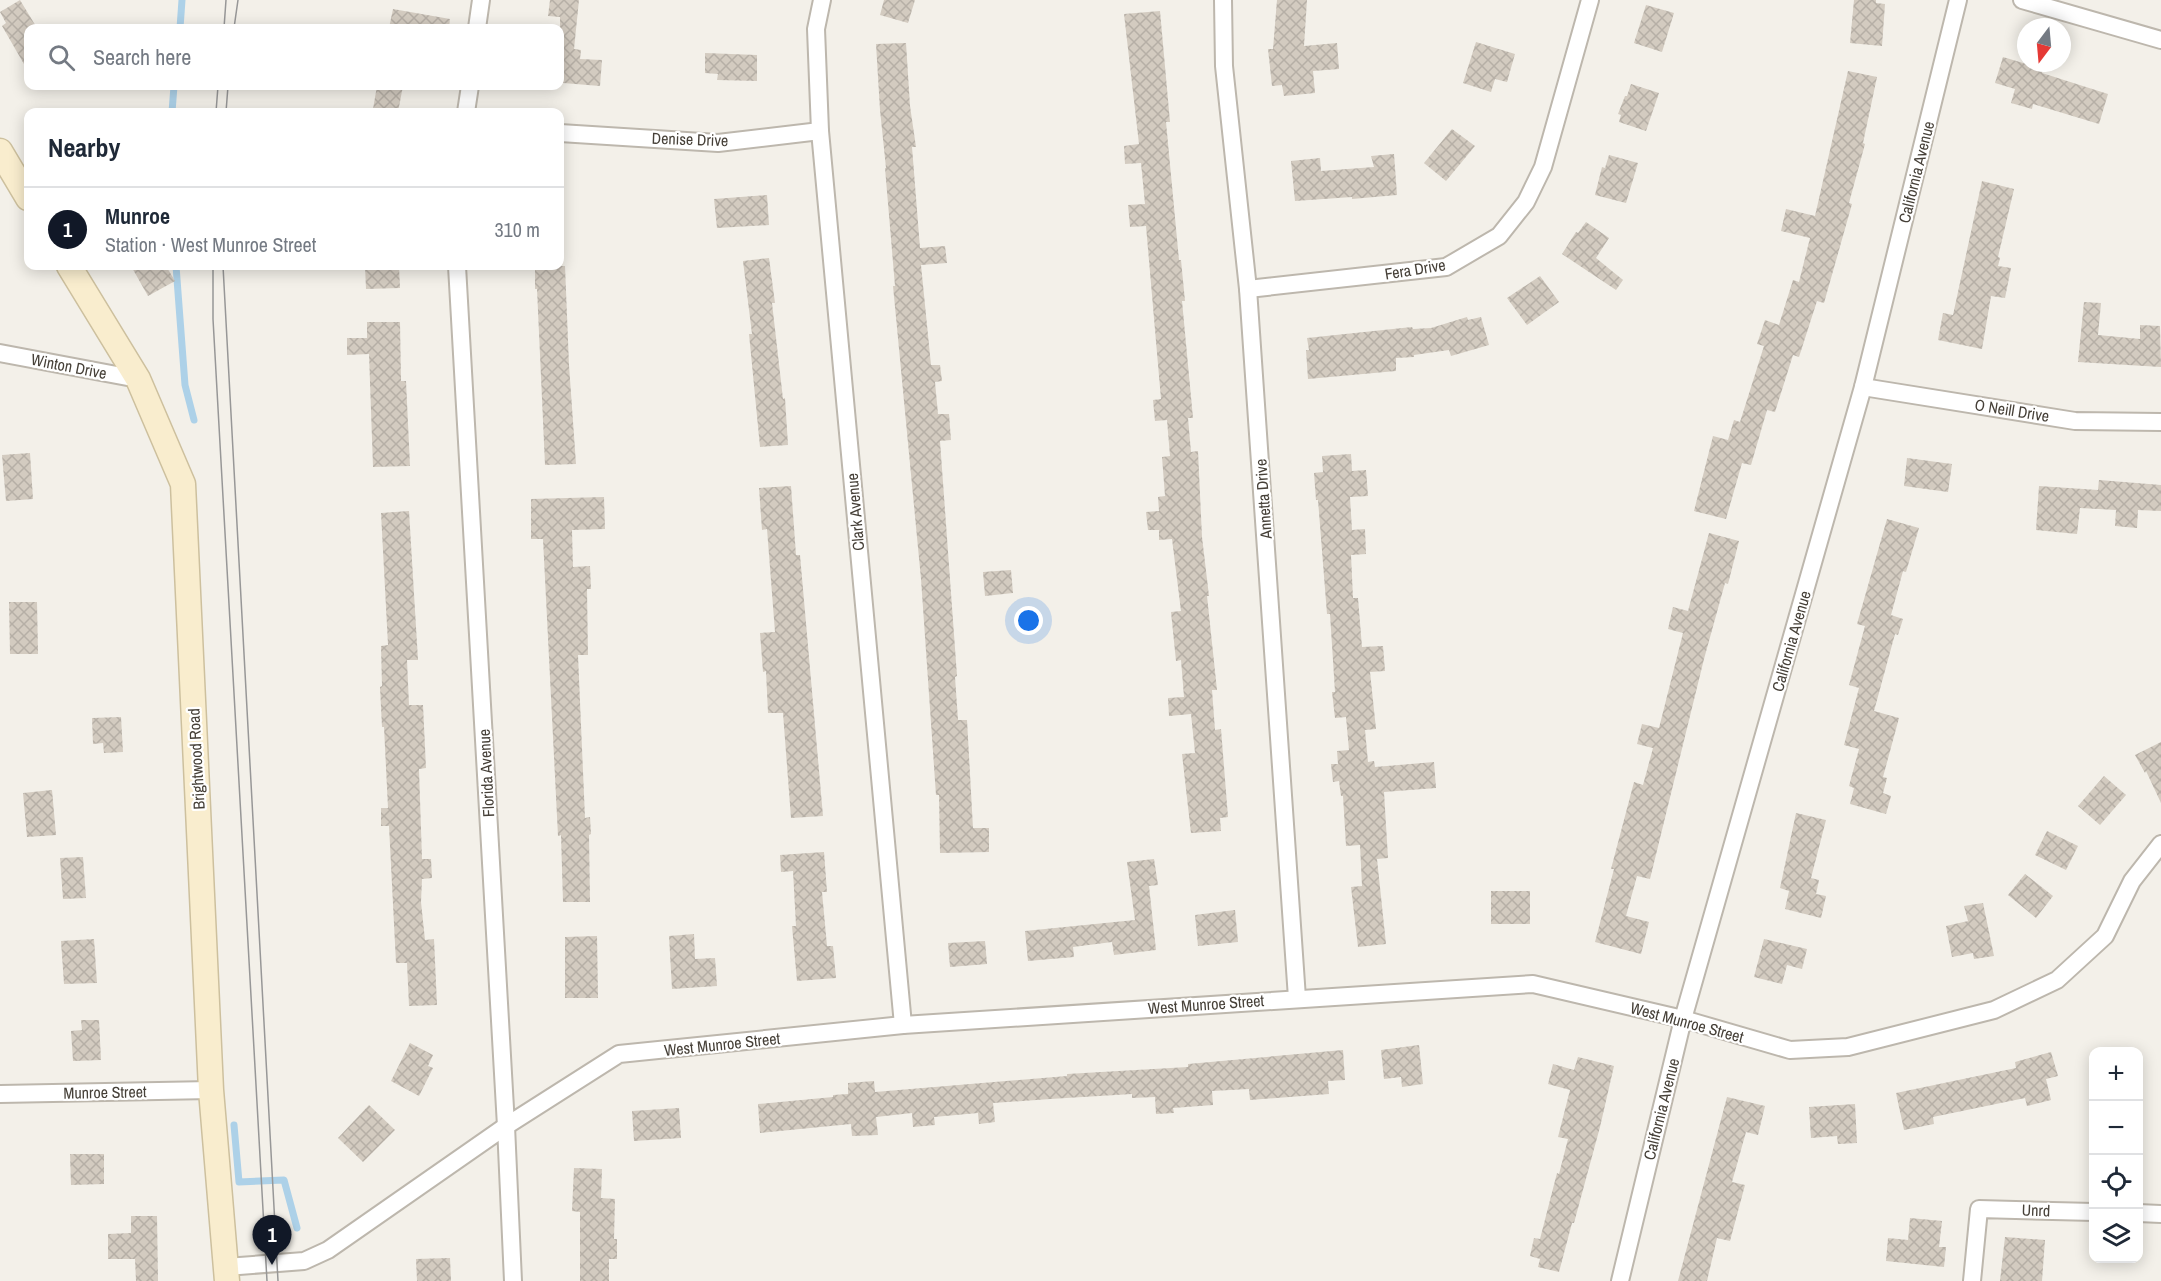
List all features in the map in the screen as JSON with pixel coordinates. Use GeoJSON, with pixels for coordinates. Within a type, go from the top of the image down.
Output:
{"type":"FeatureCollection","features":[{"type":"Feature","properties":{"kind":"street"},"geometry":{"type":"LineString","coordinates":[[478,24],[481,0]]}},
{"type":"Feature","properties":{"kind":"street","name":"Clark Avenue"},"geometry":{"type":"LineString","coordinates":[[822,0],[816,30],[820,131],[903,1024]]}},
{"type":"Feature","properties":{"kind":"street","name":"Annetta Drive"},"geometry":{"type":"LineString","coordinates":[[1223,0],[1224,66],[1248,289],[1297,998]]}},
{"type":"Feature","properties":{"kind":"street","name":"Fera Drive"},"geometry":{"type":"LineString","coordinates":[[1248,289],[1446,267],[1499,236],[1526,202],[1543,167],[1590,0]]}},
{"type":"Feature","properties":{"kind":"street","name":"California Avenue"},"geometry":{"type":"LineString","coordinates":[[1620,1281],[1683,1019],[1863,387],[1958,0]]}},
{"type":"Feature","properties":{"kind":"street"},"geometry":{"type":"LineString","coordinates":[[2022,0],[2161,40]]}},
{"type":"Feature","properties":{"kind":"street"},"geometry":{"type":"LineString","coordinates":[[467,108],[469,90]]}},
{"type":"Feature","properties":{"kind":"street","name":"Denise Drive"},"geometry":{"type":"LineString","coordinates":[[564,133],[718,142],[820,131]]}},
{"type":"Feature","properties":{"kind":"street"},"geometry":{"type":"LineString","coordinates":[[0,151],[24,191]]}},
{"type":"Feature","properties":{"kind":"street","name":"Brightwood Road"},"geometry":{"type":"LineString","coordinates":[[71,270],[138,379],[183,484],[211,1090],[226,1274]]}},
{"type":"Feature","properties":{"kind":"street","name":"Florida Avenue"},"geometry":{"type":"LineString","coordinates":[[457,270],[513,1281]]}},
{"type":"Feature","properties":{"kind":"street","name":"Winton Drive"},"geometry":{"type":"LineString","coordinates":[[0,353],[138,379]]}},
{"type":"Feature","properties":{"kind":"street","name":"O Neill Drive"},"geometry":{"type":"LineString","coordinates":[[1863,387],[2075,420],[2161,422]]}},
{"type":"Feature","properties":{"kind":"street","name":"West Munroe Street"},"geometry":{"type":"LineString","coordinates":[[226,1274],[304,1261],[328,1250],[506,1126],[619,1054],[903,1024],[1533,984],[1683,1019],[1790,1050],[1848,1047],[1994,1010],[2057,980],[2105,936],[2132,881],[2161,844]]}},
{"type":"Feature","properties":{"kind":"street","name":"Munroe Street"},"geometry":{"type":"LineString","coordinates":[[0,1094],[211,1090]]}},
{"type":"Feature","properties":{"kind":"street","name":"Unrd"},"geometry":{"type":"LineString","coordinates":[[1972,1281],[1979,1209],[2089,1212]]}},
{"type":"Feature","properties":{"kind":"street"},"geometry":{"type":"LineString","coordinates":[[2143,1213],[2161,1214]]}},
{"type":"Feature","properties":{"kind":"building"},"geometry":{"type":"Polygon","coordinates":[[[20,0],[35,24],[24,24],[24,64],[2,26],[6,23],[0,12],[20,0]]]}},
{"type":"Feature","properties":{"kind":"building"},"geometry":{"type":"Polygon","coordinates":[[[550,0],[579,0],[574,49],[581,50],[580,59],[602,60],[600,86],[564,83],[564,24],[560,24],[560,17],[548,16],[550,0]]]}},
{"type":"Feature","properties":{"kind":"building"},"geometry":{"type":"Polygon","coordinates":[[[884,0],[915,0],[908,23],[880,15],[884,0]]]}},
{"type":"Feature","properties":{"kind":"building"},"geometry":{"type":"Polygon","coordinates":[[[1277,0],[1307,0],[1304,46],[1337,43],[1339,69],[1313,71],[1315,93],[1284,96],[1282,85],[1272,86],[1268,49],[1273,49],[1277,0]]]}},
{"type":"Feature","properties":{"kind":"building"},"geometry":{"type":"Polygon","coordinates":[[[1854,0],[1876,0],[1876,3],[1885,4],[1882,46],[1850,43],[1854,0]]]}},
{"type":"Feature","properties":{"kind":"building"},"geometry":{"type":"Polygon","coordinates":[[[1646,5],[1674,13],[1662,52],[1634,43],[1646,5]]]}},
{"type":"Feature","properties":{"kind":"building"},"geometry":{"type":"Polygon","coordinates":[[[393,9],[450,19],[449,24],[390,24],[393,9]]]}},
{"type":"Feature","properties":{"kind":"building"},"geometry":{"type":"Polygon","coordinates":[[[1160,11],[1170,122],[1166,122],[1185,301],[1182,301],[1193,418],[1188,418],[1191,452],[1198,451],[1202,537],[1217,690],[1212,690],[1215,730],[1221,729],[1228,817],[1220,818],[1221,831],[1191,833],[1182,754],[1195,753],[1191,714],[1169,716],[1168,698],[1184,697],[1181,660],[1176,661],[1171,612],[1181,611],[1172,539],[1159,540],[1159,530],[1148,530],[1146,512],[1159,511],[1158,497],[1165,496],[1162,457],[1170,456],[1167,420],[1155,421],[1153,400],[1161,399],[1146,226],[1130,227],[1128,205],[1145,204],[1141,163],[1125,164],[1124,146],[1139,144],[1124,14],[1160,11]]]}},
{"type":"Feature","properties":{"kind":"building"},"geometry":{"type":"Polygon","coordinates":[[[1476,42],[1515,54],[1507,82],[1495,79],[1491,92],[1463,83],[1476,42]]]}},
{"type":"Feature","properties":{"kind":"building"},"geometry":{"type":"Polygon","coordinates":[[[906,43],[910,106],[916,147],[912,147],[920,248],[945,246],[947,263],[921,265],[931,365],[940,365],[942,381],[935,382],[938,414],[949,414],[951,440],[940,441],[957,676],[955,677],[958,720],[967,720],[973,828],[989,828],[989,852],[940,853],[939,795],[936,795],[921,579],[893,286],[895,286],[876,44],[906,43]]]}},
{"type":"Feature","properties":{"kind":"building"},"geometry":{"type":"Polygon","coordinates":[[[705,53],[757,55],[757,81],[717,80],[718,74],[705,73],[705,53]]]}},
{"type":"Feature","properties":{"kind":"building"},"geometry":{"type":"Polygon","coordinates":[[[2003,57],[2017,61],[2017,72],[2042,72],[2108,94],[2099,124],[2033,104],[2032,109],[2011,103],[2015,89],[1995,83],[2003,57]]]}},
{"type":"Feature","properties":{"kind":"building"},"geometry":{"type":"Polygon","coordinates":[[[1848,71],[1877,77],[1863,143],[1865,144],[1849,203],[1852,204],[1824,303],[1817,301],[1799,357],[1793,355],[1775,412],[1767,410],[1751,465],[1742,463],[1726,519],[1694,511],[1713,436],[1728,440],[1734,420],[1740,422],[1764,346],[1757,344],[1765,320],[1779,325],[1793,280],[1799,282],[1810,238],[1781,231],[1786,209],[1815,216],[1848,71]]]}},
{"type":"Feature","properties":{"kind":"building"},"geometry":{"type":"Polygon","coordinates":[[[1631,84],[1659,93],[1646,131],[1619,122],[1621,115],[1618,114],[1631,84]]]}},
{"type":"Feature","properties":{"kind":"building"},"geometry":{"type":"Polygon","coordinates":[[[376,90],[402,90],[399,108],[373,108],[376,90]]]}},
{"type":"Feature","properties":{"kind":"building"},"geometry":{"type":"Polygon","coordinates":[[[1452,129],[1475,146],[1446,181],[1424,163],[1452,129]]]}},
{"type":"Feature","properties":{"kind":"building"},"geometry":{"type":"Polygon","coordinates":[[[1394,154],[1397,195],[1295,201],[1291,161],[1320,158],[1321,171],[1374,167],[1371,156],[1394,154]]]}},
{"type":"Feature","properties":{"kind":"building"},"geometry":{"type":"Polygon","coordinates":[[[1609,155],[1638,163],[1626,203],[1595,195],[1602,167],[1605,168],[1609,155]]]}},
{"type":"Feature","properties":{"kind":"building"},"geometry":{"type":"Polygon","coordinates":[[[1982,181],[2014,189],[1998,257],[2000,258],[1998,266],[2011,268],[2005,298],[1991,296],[1982,349],[1938,340],[1943,313],[1953,315],[1982,181]]]}},
{"type":"Feature","properties":{"kind":"building"},"geometry":{"type":"Polygon","coordinates":[[[767,195],[769,225],[717,228],[714,199],[767,195]]]}},
{"type":"Feature","properties":{"kind":"building"},"geometry":{"type":"Polygon","coordinates":[[[1586,222],[1609,238],[1596,258],[1623,280],[1616,290],[1562,254],[1576,232],[1578,233],[1586,222]]]}},
{"type":"Feature","properties":{"kind":"building"},"geometry":{"type":"Polygon","coordinates":[[[769,258],[788,445],[760,447],[749,334],[752,334],[743,261],[769,258]]]}},
{"type":"Feature","properties":{"kind":"building"},"geometry":{"type":"Polygon","coordinates":[[[565,266],[576,464],[545,465],[537,289],[535,289],[535,270],[564,270],[565,266]]]}},
{"type":"Feature","properties":{"kind":"building"},"geometry":{"type":"Polygon","coordinates":[[[133,270],[168,270],[175,281],[148,296],[133,270]]]}},
{"type":"Feature","properties":{"kind":"building"},"geometry":{"type":"Polygon","coordinates":[[[365,270],[399,270],[400,288],[366,289],[365,270]]]}},
{"type":"Feature","properties":{"kind":"building"},"geometry":{"type":"Polygon","coordinates":[[[1540,276],[1559,302],[1527,325],[1507,298],[1540,276]]]}},
{"type":"Feature","properties":{"kind":"building"},"geometry":{"type":"Polygon","coordinates":[[[2084,302],[2101,303],[2098,335],[2140,339],[2140,325],[2160,326],[2161,367],[2078,362],[2084,302]]]}},
{"type":"Feature","properties":{"kind":"building"},"geometry":{"type":"Polygon","coordinates":[[[1467,317],[1468,320],[1481,317],[1489,345],[1451,356],[1449,350],[1396,358],[1396,371],[1308,379],[1307,338],[1412,327],[1413,329],[1431,328],[1467,317]]]}},
{"type":"Feature","properties":{"kind":"building"},"geometry":{"type":"Polygon","coordinates":[[[367,322],[400,322],[401,381],[406,381],[410,466],[373,467],[369,354],[347,355],[347,338],[367,338],[367,322]]]}},
{"type":"Feature","properties":{"kind":"building"},"geometry":{"type":"Polygon","coordinates":[[[30,453],[33,499],[6,501],[2,455],[30,453]]]}},
{"type":"Feature","properties":{"kind":"building"},"geometry":{"type":"Polygon","coordinates":[[[1351,454],[1352,471],[1366,470],[1368,496],[1350,497],[1352,530],[1365,529],[1366,554],[1351,555],[1353,598],[1358,598],[1362,647],[1383,646],[1385,671],[1370,672],[1376,729],[1365,730],[1368,762],[1374,761],[1375,767],[1434,762],[1436,788],[1384,792],[1388,858],[1377,859],[1386,944],[1358,947],[1351,887],[1362,886],[1360,845],[1346,846],[1343,796],[1341,796],[1339,781],[1333,782],[1331,764],[1338,764],[1337,751],[1349,750],[1346,717],[1335,718],[1330,614],[1327,614],[1314,473],[1323,472],[1322,456],[1351,454]]]}},
{"type":"Feature","properties":{"kind":"building"},"geometry":{"type":"Polygon","coordinates":[[[1907,458],[1952,464],[1948,492],[1904,486],[1907,458]]]}},
{"type":"Feature","properties":{"kind":"building"},"geometry":{"type":"Polygon","coordinates":[[[2099,480],[2161,485],[2161,511],[2138,510],[2137,528],[2115,526],[2116,510],[2080,508],[2077,534],[2036,530],[2039,486],[2098,490],[2099,480]]]}},
{"type":"Feature","properties":{"kind":"building"},"geometry":{"type":"Polygon","coordinates":[[[791,486],[796,555],[800,555],[823,816],[791,818],[783,713],[768,713],[766,671],[763,672],[760,633],[775,632],[767,529],[762,530],[759,488],[791,486]]]}},
{"type":"Feature","properties":{"kind":"building"},"geometry":{"type":"Polygon","coordinates":[[[604,497],[605,529],[572,530],[573,567],[590,566],[591,589],[587,589],[588,655],[578,655],[585,818],[590,817],[591,834],[589,835],[590,902],[563,902],[543,539],[531,539],[531,499],[604,497]]]}},
{"type":"Feature","properties":{"kind":"building"},"geometry":{"type":"Polygon","coordinates":[[[409,511],[418,660],[407,660],[409,705],[423,705],[426,768],[419,769],[422,859],[431,859],[432,878],[422,879],[421,902],[425,940],[434,939],[437,1005],[409,1006],[407,963],[396,963],[389,826],[381,826],[381,808],[388,808],[380,687],[382,686],[381,646],[388,645],[381,513],[409,511]]]}},
{"type":"Feature","properties":{"kind":"building"},"geometry":{"type":"Polygon","coordinates":[[[1887,519],[1919,528],[1906,572],[1903,571],[1891,615],[1903,619],[1898,635],[1895,634],[1874,711],[1899,718],[1883,777],[1887,778],[1883,793],[1891,796],[1886,814],[1850,804],[1854,788],[1849,786],[1859,749],[1844,745],[1859,688],[1849,685],[1865,626],[1857,624],[1887,519]]]}},
{"type":"Feature","properties":{"kind":"building"},"geometry":{"type":"Polygon","coordinates":[[[1709,533],[1739,541],[1704,659],[1650,879],[1637,876],[1626,916],[1649,922],[1641,954],[1595,942],[1634,782],[1643,785],[1653,748],[1637,744],[1642,724],[1659,728],[1683,633],[1668,629],[1673,607],[1688,611],[1709,533]]]}},
{"type":"Feature","properties":{"kind":"building"},"geometry":{"type":"Polygon","coordinates":[[[1011,570],[1013,593],[985,596],[983,572],[1011,570]]]}},
{"type":"Feature","properties":{"kind":"building"},"geometry":{"type":"Polygon","coordinates":[[[9,602],[37,602],[38,654],[10,654],[9,602]]]}},
{"type":"Feature","properties":{"kind":"building"},"geometry":{"type":"Polygon","coordinates":[[[121,717],[123,752],[104,753],[103,743],[93,744],[92,718],[121,717]]]}},
{"type":"Feature","properties":{"kind":"building"},"geometry":{"type":"Polygon","coordinates":[[[2161,742],[2161,803],[2146,771],[2145,773],[2135,755],[2161,742]]]}},
{"type":"Feature","properties":{"kind":"building"},"geometry":{"type":"Polygon","coordinates":[[[2104,776],[2126,795],[2100,825],[2078,806],[2104,776]]]}},
{"type":"Feature","properties":{"kind":"building"},"geometry":{"type":"Polygon","coordinates":[[[52,790],[56,835],[27,837],[23,793],[52,790]]]}},
{"type":"Feature","properties":{"kind":"building"},"geometry":{"type":"Polygon","coordinates":[[[1796,813],[1826,820],[1811,878],[1819,880],[1816,894],[1826,896],[1821,918],[1785,909],[1789,891],[1780,888],[1796,813]]]}},
{"type":"Feature","properties":{"kind":"building"},"geometry":{"type":"Polygon","coordinates":[[[2047,831],[2078,846],[2066,870],[2035,855],[2047,831]]]}},
{"type":"Feature","properties":{"kind":"building"},"geometry":{"type":"Polygon","coordinates":[[[824,852],[827,892],[822,892],[827,946],[833,946],[836,978],[797,981],[792,926],[796,926],[793,871],[781,872],[780,855],[824,852]]]}},
{"type":"Feature","properties":{"kind":"building"},"geometry":{"type":"Polygon","coordinates":[[[83,857],[86,898],[63,899],[60,858],[83,857]]]}},
{"type":"Feature","properties":{"kind":"building"},"geometry":{"type":"Polygon","coordinates":[[[1154,859],[1158,885],[1149,886],[1156,950],[1114,955],[1112,942],[1073,947],[1074,957],[1028,961],[1025,931],[1135,920],[1127,862],[1154,859]]]}},
{"type":"Feature","properties":{"kind":"building"},"geometry":{"type":"Polygon","coordinates":[[[2025,874],[2053,896],[2036,918],[2008,895],[2025,874]]]}},
{"type":"Feature","properties":{"kind":"building"},"geometry":{"type":"Polygon","coordinates":[[[1491,891],[1530,891],[1530,924],[1491,924],[1491,891]]]}},
{"type":"Feature","properties":{"kind":"building"},"geometry":{"type":"Polygon","coordinates":[[[1983,903],[1994,956],[1974,959],[1973,953],[1952,957],[1946,926],[1968,921],[1964,906],[1983,903]]]}},
{"type":"Feature","properties":{"kind":"building"},"geometry":{"type":"Polygon","coordinates":[[[1235,910],[1238,942],[1198,946],[1195,915],[1235,910]]]}},
{"type":"Feature","properties":{"kind":"building"},"geometry":{"type":"Polygon","coordinates":[[[694,934],[695,959],[715,958],[717,986],[672,989],[669,936],[694,934]]]}},
{"type":"Feature","properties":{"kind":"building"},"geometry":{"type":"Polygon","coordinates":[[[597,936],[598,998],[565,998],[565,937],[597,936]]]}},
{"type":"Feature","properties":{"kind":"building"},"geometry":{"type":"Polygon","coordinates":[[[94,939],[97,983],[64,984],[61,941],[94,939]]]}},
{"type":"Feature","properties":{"kind":"building"},"geometry":{"type":"Polygon","coordinates":[[[1764,939],[1807,949],[1802,969],[1787,965],[1782,984],[1754,977],[1764,939]]]}},
{"type":"Feature","properties":{"kind":"building"},"geometry":{"type":"Polygon","coordinates":[[[985,941],[987,964],[950,967],[948,943],[985,941]]]}},
{"type":"Feature","properties":{"kind":"building"},"geometry":{"type":"Polygon","coordinates":[[[81,1020],[99,1020],[101,1060],[73,1061],[71,1031],[82,1030],[81,1020]]]}},
{"type":"Feature","properties":{"kind":"building"},"geometry":{"type":"Polygon","coordinates":[[[410,1043],[433,1055],[428,1066],[433,1068],[419,1096],[391,1081],[410,1043]]]}},
{"type":"Feature","properties":{"kind":"building"},"geometry":{"type":"Polygon","coordinates":[[[1419,1045],[1423,1084],[1402,1087],[1401,1077],[1384,1079],[1381,1050],[1419,1045]]]}},
{"type":"Feature","properties":{"kind":"building"},"geometry":{"type":"Polygon","coordinates":[[[1343,1050],[1345,1080],[1328,1081],[1329,1094],[1250,1100],[1249,1089],[1212,1091],[1213,1105],[1173,1108],[1174,1113],[1156,1114],[1155,1097],[1132,1098],[1132,1094],[1050,1099],[993,1103],[995,1122],[979,1124],[978,1113],[934,1117],[935,1125],[913,1127],[912,1113],[876,1117],[878,1135],[852,1136],[851,1124],[760,1133],[758,1104],[848,1094],[848,1083],[874,1081],[875,1092],[1067,1076],[1067,1074],[1188,1067],[1188,1064],[1343,1050]]]}},
{"type":"Feature","properties":{"kind":"building"},"geometry":{"type":"Polygon","coordinates":[[[2051,1052],[2058,1076],[2046,1079],[2051,1100],[2027,1106],[2025,1098],[1933,1117],[1934,1124],[1904,1130],[1896,1093],[2016,1068],[2015,1062],[2051,1052]]]}},
{"type":"Feature","properties":{"kind":"building"},"geometry":{"type":"Polygon","coordinates":[[[1578,1057],[1614,1066],[1600,1127],[1559,1272],[1538,1267],[1540,1259],[1530,1256],[1534,1238],[1540,1239],[1568,1139],[1558,1137],[1570,1090],[1548,1084],[1553,1064],[1574,1070],[1578,1057]]]}},
{"type":"Feature","properties":{"kind":"building"},"geometry":{"type":"Polygon","coordinates":[[[1727,1097],[1765,1106],[1758,1135],[1746,1132],[1732,1182],[1745,1185],[1730,1241],[1717,1238],[1707,1281],[1678,1281],[1727,1097]]]}},
{"type":"Feature","properties":{"kind":"building"},"geometry":{"type":"Polygon","coordinates":[[[1855,1104],[1857,1143],[1838,1144],[1837,1136],[1811,1138],[1809,1107],[1855,1104]]]}},
{"type":"Feature","properties":{"kind":"building"},"geometry":{"type":"Polygon","coordinates":[[[369,1105],[395,1130],[363,1162],[338,1138],[369,1105]]]}},
{"type":"Feature","properties":{"kind":"building"},"geometry":{"type":"Polygon","coordinates":[[[679,1108],[681,1138],[634,1141],[632,1111],[679,1108]]]}},
{"type":"Feature","properties":{"kind":"building"},"geometry":{"type":"Polygon","coordinates":[[[70,1154],[104,1154],[104,1184],[71,1185],[70,1154]]]}},
{"type":"Feature","properties":{"kind":"building"},"geometry":{"type":"Polygon","coordinates":[[[574,1168],[602,1169],[601,1198],[615,1199],[614,1239],[617,1239],[617,1259],[609,1259],[609,1281],[580,1281],[580,1212],[572,1211],[574,1168]]]}},
{"type":"Feature","properties":{"kind":"building"},"geometry":{"type":"Polygon","coordinates":[[[131,1216],[157,1216],[158,1281],[136,1281],[135,1259],[108,1259],[108,1234],[131,1233],[131,1216]]]}},
{"type":"Feature","properties":{"kind":"building"},"geometry":{"type":"Polygon","coordinates":[[[1910,1218],[1942,1221],[1939,1247],[1946,1247],[1944,1267],[1886,1261],[1888,1238],[1908,1240],[1910,1218]]]}},
{"type":"Feature","properties":{"kind":"building"},"geometry":{"type":"Polygon","coordinates":[[[2005,1237],[2045,1240],[2042,1281],[2000,1281],[2005,1237]]]}},
{"type":"Feature","properties":{"kind":"building"},"geometry":{"type":"Polygon","coordinates":[[[450,1258],[451,1281],[417,1281],[416,1259],[450,1258]]]}},
{"type":"Feature","properties":{"kind":"waterway"},"geometry":{"type":"LineString","coordinates":[[180,24],[182,0]]}},
{"type":"Feature","properties":{"kind":"waterway"},"geometry":{"type":"LineString","coordinates":[[172,108],[174,90]]}},
{"type":"Feature","properties":{"kind":"waterway"},"geometry":{"type":"LineString","coordinates":[[176,270],[185,385],[194,420]]}},
{"type":"Feature","properties":{"kind":"waterway"},"geometry":{"type":"LineString","coordinates":[[234,1125],[239,1182],[284,1180],[297,1228]]}},
{"type":"Feature","properties":{"kind":"tram line"},"geometry":{"type":"LineString","coordinates":[[224,24],[226,0]]}},
{"type":"Feature","properties":{"kind":"tram line"},"geometry":{"type":"LineString","coordinates":[[235,24],[238,0]]}},
{"type":"Feature","properties":{"kind":"tram line"},"geometry":{"type":"LineString","coordinates":[[216,108],[218,90]]}},
{"type":"Feature","properties":{"kind":"tram line"},"geometry":{"type":"LineString","coordinates":[[226,108],[228,90]]}},
{"type":"Feature","properties":{"kind":"tram line"},"geometry":{"type":"LineString","coordinates":[[213,270],[213,319],[267,1281]]}},
{"type":"Feature","properties":{"kind":"tram line"},"geometry":{"type":"LineString","coordinates":[[223,270],[278,1281]]}},
{"type":"Feature","properties":{"kind":"place","name":"Munroe"},"geometry":{"type":"Point","coordinates":[272,1265]}}]}
